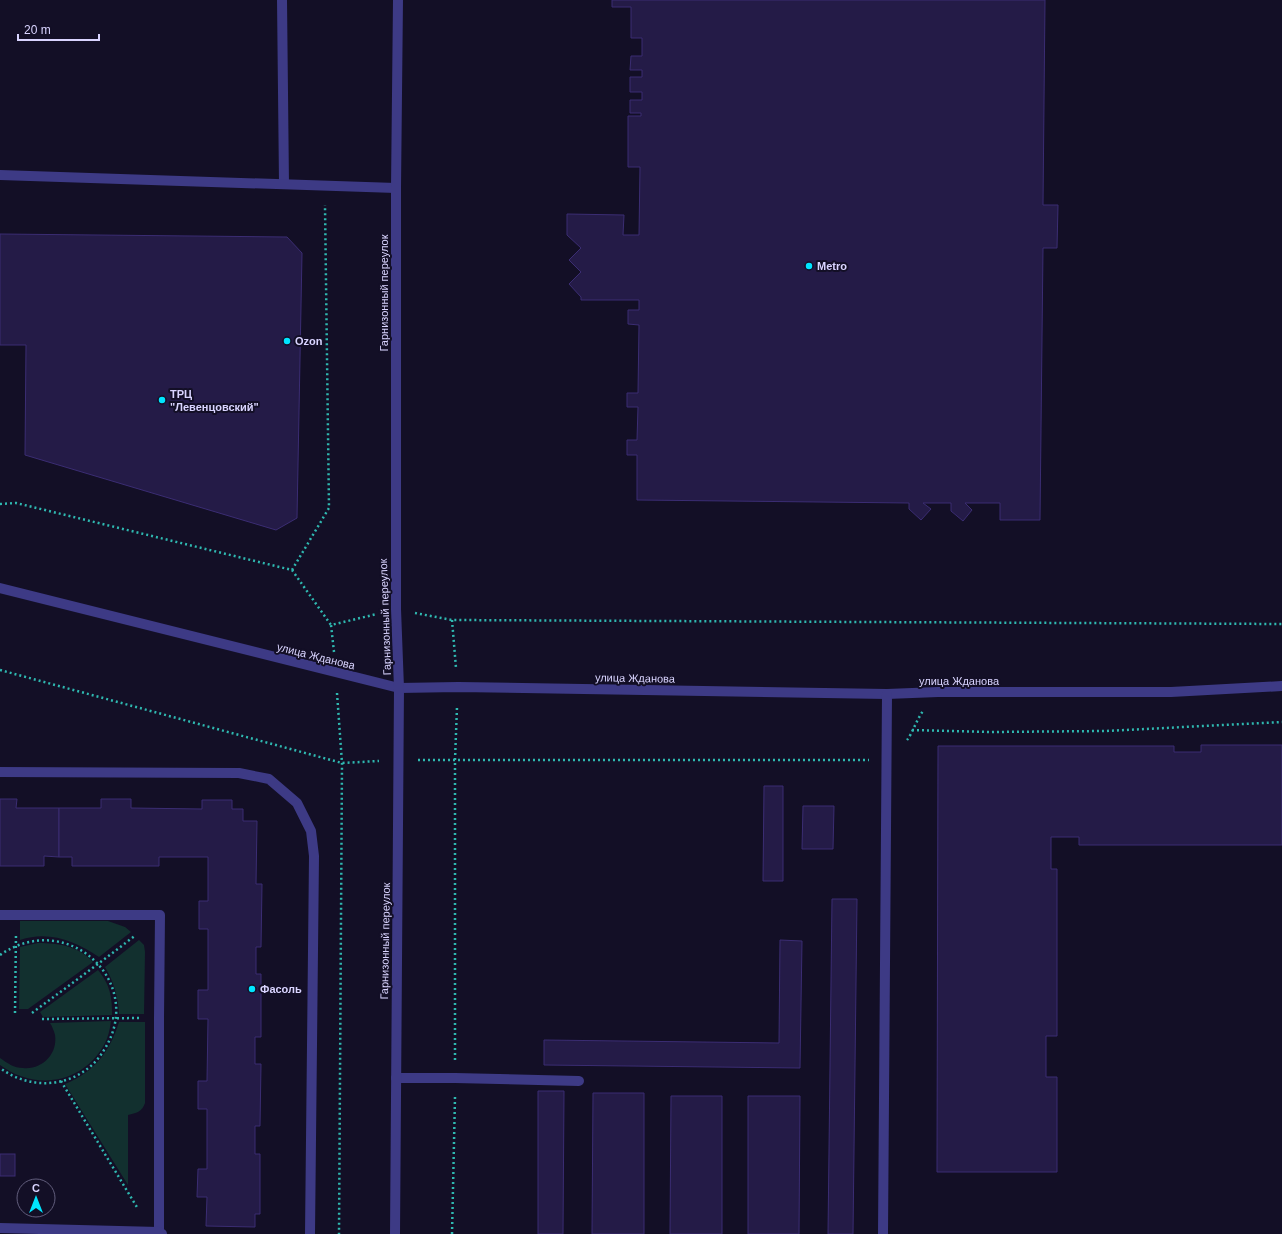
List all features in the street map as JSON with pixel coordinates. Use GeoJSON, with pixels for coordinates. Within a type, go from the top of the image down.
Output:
{"type":"FeatureCollection","features":[{"type":"Feature","properties":{"kind":"street"},"geometry":{"type":"LineString","coordinates":[[282,0],[284,184]]}},
{"type":"Feature","properties":{"kind":"street","name":"Гарнизонный переулок"},"geometry":{"type":"LineString","coordinates":[[395,1234],[399,760],[399,688],[396,609],[396,188],[398,0]]}},
{"type":"Feature","properties":{"kind":"street"},"geometry":{"type":"LineString","coordinates":[[0,175],[396,188]]}},
{"type":"Feature","properties":{"kind":"street","name":"улица Жданова"},"geometry":{"type":"LineString","coordinates":[[0,588],[399,688],[458,687],[887,694],[938,692],[1171,692],[1282,686]]}},
{"type":"Feature","properties":{"kind":"street"},"geometry":{"type":"LineString","coordinates":[[883,1234],[887,694]]}},
{"type":"Feature","properties":{"kind":"street"},"geometry":{"type":"LineString","coordinates":[[0,772],[239,773],[269,779],[297,803],[311,831],[314,856],[310,1234]]}},
{"type":"Feature","properties":{"kind":"street"},"geometry":{"type":"LineString","coordinates":[[0,915],[160,915],[158,1233],[0,1228]]}},
{"type":"Feature","properties":{"kind":"street"},"geometry":{"type":"LineString","coordinates":[[396,1078],[455,1078],[579,1082]]}},
{"type":"Feature","properties":{"kind":"path"},"geometry":{"type":"LineString","coordinates":[[292,570],[329,508],[325,186]]}},
{"type":"Feature","properties":{"kind":"path"},"geometry":{"type":"LineString","coordinates":[[0,504],[16,504],[292,570],[331,625],[342,763],[339,1234]]}},
{"type":"Feature","properties":{"kind":"path"},"geometry":{"type":"LineString","coordinates":[[331,625],[396,609],[452,620],[1282,624]]}},
{"type":"Feature","properties":{"kind":"path"},"geometry":{"type":"LineString","coordinates":[[452,620],[458,687],[455,760],[455,1078],[452,1234]]}},
{"type":"Feature","properties":{"kind":"path"},"geometry":{"type":"LineString","coordinates":[[0,670],[342,763],[399,760],[861,761],[886,758],[909,737],[921,713],[938,692]]}},
{"type":"Feature","properties":{"kind":"path"},"geometry":{"type":"LineString","coordinates":[[912,730],[990,732],[1106,731],[1282,722]]}},
{"type":"Feature","properties":{"kind":"path"},"geometry":{"type":"LineString","coordinates":[[15,1013],[16,915]]}},
{"type":"Feature","properties":{"kind":"path"},"geometry":{"type":"LineString","coordinates":[[32,1013],[98,964],[160,915]]}},
{"type":"Feature","properties":{"kind":"path"},"geometry":{"type":"LineString","coordinates":[[0,955],[16,946],[37,940],[52,940],[66,943],[78,948],[98,964],[108,980],[113,991],[116,1018],[113,1032],[101,1056],[83,1072],[60,1082],[29,1082],[17,1078],[0,1068]]}},
{"type":"Feature","properties":{"kind":"path"},"geometry":{"type":"LineString","coordinates":[[42,1019],[159,1018]]}},
{"type":"Feature","properties":{"kind":"path"},"geometry":{"type":"LineString","coordinates":[[60,1082],[158,1233]]}},
{"type":"Feature","properties":{"kind":"green space"},"geometry":{"type":"Polygon","coordinates":[[[20,921],[108,921],[125,927],[131,932],[99,957],[81,946],[61,939],[41,936],[20,940],[20,921]]]}},
{"type":"Feature","properties":{"kind":"green space"},"geometry":{"type":"Polygon","coordinates":[[[139,940],[144,945],[145,952],[144,1014],[119,1014],[115,990],[105,967],[139,940]]]}},
{"type":"Feature","properties":{"kind":"green space"},"geometry":{"type":"Polygon","coordinates":[[[38,943],[68,946],[81,952],[93,962],[28,1009],[19,1009],[20,947],[38,943]]]}},
{"type":"Feature","properties":{"kind":"green space"},"geometry":{"type":"Polygon","coordinates":[[[98,970],[110,991],[112,1015],[43,1017],[40,1012],[98,970]]]}},
{"type":"Feature","properties":{"kind":"green space"},"geometry":{"type":"Polygon","coordinates":[[[111,1021],[109,1033],[104,1045],[95,1058],[83,1068],[71,1075],[57,1079],[42,1080],[28,1078],[14,1073],[0,1065],[0,1058],[20,1068],[30,1068],[36,1066],[47,1059],[54,1048],[55,1042],[55,1033],[50,1023],[111,1021]]]}},
{"type":"Feature","properties":{"kind":"green space"},"geometry":{"type":"Polygon","coordinates":[[[119,1022],[145,1022],[145,1103],[144,1106],[136,1113],[128,1115],[128,1185],[65,1084],[85,1073],[100,1059],[111,1042],[119,1022]]]}},
{"type":"Feature","properties":{"kind":"building","name":"Metro"},"geometry":{"type":"Polygon","coordinates":[[[612,0],[1045,0],[1043,205],[1058,205],[1057,248],[1043,248],[1040,520],[1000,520],[1000,503],[965,503],[972,510],[963,521],[951,511],[951,503],[923,503],[931,509],[921,520],[909,509],[909,503],[637,500],[637,455],[627,455],[627,440],[637,440],[638,407],[627,407],[627,393],[638,393],[639,325],[628,324],[628,310],[639,310],[639,300],[581,300],[581,297],[569,284],[581,272],[569,260],[581,248],[567,235],[567,214],[624,215],[623,235],[639,235],[640,167],[628,167],[628,116],[641,116],[641,113],[630,113],[630,100],[642,100],[642,92],[630,92],[630,77],[642,77],[642,70],[630,70],[631,56],[642,56],[642,38],[631,38],[631,7],[612,7],[612,0]]]}},
{"type":"Feature","properties":{"kind":"building","name":"ТРЦ \"Левенцовский\""},"geometry":{"type":"Polygon","coordinates":[[[0,234],[287,237],[302,253],[297,518],[276,530],[25,455],[26,345],[0,345],[0,234]]]}},
{"type":"Feature","properties":{"kind":"building"},"geometry":{"type":"Polygon","coordinates":[[[1201,745],[1282,745],[1282,845],[1079,845],[1079,837],[1051,837],[1051,869],[1057,869],[1057,1036],[1046,1036],[1046,1077],[1057,1077],[1057,1172],[937,1172],[938,746],[1174,746],[1174,752],[1201,752],[1201,745]]]}},
{"type":"Feature","properties":{"kind":"building"},"geometry":{"type":"Polygon","coordinates":[[[764,786],[783,786],[783,881],[763,881],[764,786]]]}},
{"type":"Feature","properties":{"kind":"building"},"geometry":{"type":"Polygon","coordinates":[[[0,799],[17,799],[16,808],[59,808],[59,857],[44,856],[44,866],[0,866],[0,799]]]}},
{"type":"Feature","properties":{"kind":"building"},"geometry":{"type":"Polygon","coordinates":[[[101,799],[131,799],[131,808],[202,809],[202,800],[232,800],[232,809],[243,809],[243,821],[257,821],[256,884],[262,884],[261,947],[256,947],[256,974],[261,974],[261,1037],[255,1037],[255,1064],[261,1064],[260,1126],[255,1126],[255,1154],[260,1154],[260,1214],[255,1214],[255,1227],[206,1226],[207,1197],[197,1197],[198,1169],[207,1169],[207,1109],[198,1109],[198,1081],[207,1081],[208,1019],[198,1019],[198,990],[208,990],[208,929],[199,929],[199,901],[208,901],[208,857],[159,857],[159,866],[72,866],[72,857],[59,857],[59,808],[101,808],[101,799]]]}},
{"type":"Feature","properties":{"kind":"building"},"geometry":{"type":"Polygon","coordinates":[[[803,806],[834,806],[833,849],[802,849],[803,806]]]}},
{"type":"Feature","properties":{"kind":"building"},"geometry":{"type":"Polygon","coordinates":[[[832,899],[857,899],[853,1234],[828,1234],[832,899]]]}},
{"type":"Feature","properties":{"kind":"building"},"geometry":{"type":"Polygon","coordinates":[[[780,940],[802,941],[800,1068],[544,1065],[544,1040],[779,1043],[780,940]]]}},
{"type":"Feature","properties":{"kind":"building"},"geometry":{"type":"Polygon","coordinates":[[[538,1091],[564,1091],[563,1234],[538,1234],[538,1091]]]}},
{"type":"Feature","properties":{"kind":"building"},"geometry":{"type":"Polygon","coordinates":[[[593,1093],[644,1093],[644,1234],[592,1234],[593,1093]]]}},
{"type":"Feature","properties":{"kind":"building"},"geometry":{"type":"Polygon","coordinates":[[[671,1096],[722,1096],[722,1234],[670,1234],[671,1096]]]}},
{"type":"Feature","properties":{"kind":"building"},"geometry":{"type":"Polygon","coordinates":[[[748,1096],[800,1096],[799,1234],[748,1234],[748,1096]]]}},
{"type":"Feature","properties":{"kind":"building"},"geometry":{"type":"Polygon","coordinates":[[[0,1154],[15,1154],[15,1176],[0,1176],[0,1154]]]}},
{"type":"Feature","properties":{"kind":"place","name":"Metro"},"geometry":{"type":"Point","coordinates":[809,266]}},
{"type":"Feature","properties":{"kind":"place","name":"Ozon"},"geometry":{"type":"Point","coordinates":[287,341]}},
{"type":"Feature","properties":{"kind":"place","name":"ТРЦ \"Левенцовский\""},"geometry":{"type":"Point","coordinates":[162,400]}},
{"type":"Feature","properties":{"kind":"place","name":"Фасоль"},"geometry":{"type":"Point","coordinates":[252,989]}}]}
